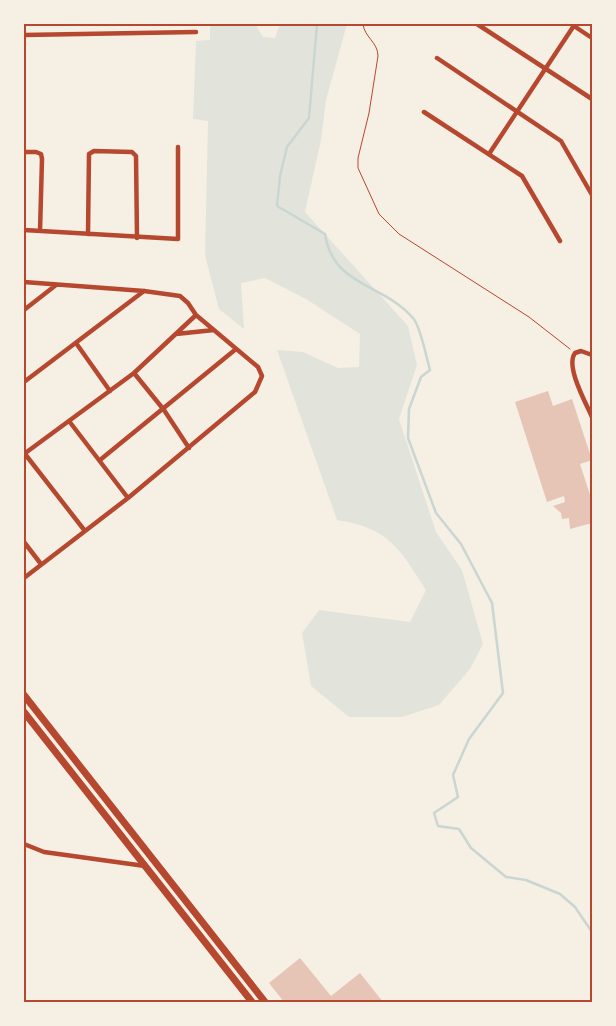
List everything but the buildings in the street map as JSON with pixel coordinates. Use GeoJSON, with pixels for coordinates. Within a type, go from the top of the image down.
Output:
{"type":"FeatureCollection","features":[{"type":"Feature","properties":{"kind":"highway"},"geometry":{"type":"LineString","coordinates":[[24,695],[265,1002]]}},
{"type":"Feature","properties":{"kind":"highway"},"geometry":{"type":"LineString","coordinates":[[24,712],[252,1002]]}},
{"type":"Feature","properties":{"kind":"street"},"geometry":{"type":"LineString","coordinates":[[476,24],[592,99]]}},
{"type":"Feature","properties":{"kind":"street"},"geometry":{"type":"LineString","coordinates":[[489,154],[547,69],[573,24],[592,38]]}},
{"type":"Feature","properties":{"kind":"street"},"geometry":{"type":"LineString","coordinates":[[24,35],[196,32]]}},
{"type":"Feature","properties":{"kind":"street"},"geometry":{"type":"LineString","coordinates":[[437,58],[561,141],[592,195]]}},
{"type":"Feature","properties":{"kind":"street"},"geometry":{"type":"LineString","coordinates":[[424,112],[525,179],[560,241]]}},
{"type":"Feature","properties":{"kind":"street"},"geometry":{"type":"LineString","coordinates":[[24,230],[175,240],[180,237],[178,147]]}},
{"type":"Feature","properties":{"kind":"street"},"geometry":{"type":"LineString","coordinates":[[88,234],[89,154],[94,151],[132,152],[136,156],[137,238]]}},
{"type":"Feature","properties":{"kind":"street"},"geometry":{"type":"LineString","coordinates":[[24,152],[41,154],[40,231]]}},
{"type":"Feature","properties":{"kind":"street"},"geometry":{"type":"LineString","coordinates":[[24,282],[144,291],[180,296],[188,303],[196,315],[261,372],[259,387],[189,448],[128,498],[24,578]]}},
{"type":"Feature","properties":{"kind":"street"},"geometry":{"type":"LineString","coordinates":[[24,310],[57,284]]}},
{"type":"Feature","properties":{"kind":"street"},"geometry":{"type":"LineString","coordinates":[[24,382],[144,291]]}},
{"type":"Feature","properties":{"kind":"street"},"geometry":{"type":"LineString","coordinates":[[85,531],[24,454],[134,373],[196,315]]}},
{"type":"Feature","properties":{"kind":"street"},"geometry":{"type":"LineString","coordinates":[[176,334],[214,330]]}},
{"type":"Feature","properties":{"kind":"street"},"geometry":{"type":"LineString","coordinates":[[76,343],[110,390]]}},
{"type":"Feature","properties":{"kind":"street"},"geometry":{"type":"LineString","coordinates":[[100,460],[164,410],[236,349]]}},
{"type":"Feature","properties":{"kind":"street"},"geometry":{"type":"LineString","coordinates":[[592,355],[575,352],[572,358],[575,378],[592,418]]}},
{"type":"Feature","properties":{"kind":"street"},"geometry":{"type":"LineString","coordinates":[[134,373],[164,410],[189,448]]}},
{"type":"Feature","properties":{"kind":"street"},"geometry":{"type":"LineString","coordinates":[[69,421],[128,498]]}},
{"type":"Feature","properties":{"kind":"street"},"geometry":{"type":"LineString","coordinates":[[24,542],[41,564]]}},
{"type":"Feature","properties":{"kind":"street"},"geometry":{"type":"LineString","coordinates":[[24,844],[44,852],[146,866]]}},
{"type":"Feature","properties":{"kind":"path"},"geometry":{"type":"LineString","coordinates":[[363,24],[363,28],[378,48],[378,56],[369,113],[358,158],[358,168],[378,214],[405,239],[529,317],[575,352]]}},
{"type":"Feature","properties":{"kind":"shaded area"},"geometry":{"type":"Polygon","coordinates":[[[210,24],[255,24],[263,37],[275,38],[280,24],[347,24],[326,100],[321,140],[305,212],[408,326],[417,365],[399,419],[436,532],[462,570],[483,644],[470,669],[439,705],[402,717],[349,717],[311,686],[302,633],[319,610],[410,622],[426,590],[408,562],[391,542],[369,528],[337,520],[277,350],[303,352],[338,368],[359,367],[360,334],[306,299],[265,278],[241,283],[244,329],[219,309],[205,255],[208,121],[193,119],[196,41],[210,40],[210,24]]]}},
{"type":"Feature","properties":{"kind":"waterway"},"geometry":{"type":"LineString","coordinates":[[317,24],[309,118],[287,147],[280,176],[277,206],[325,234],[330,251],[338,265],[348,275],[388,298],[401,307],[416,322],[430,370],[421,377],[409,409],[408,438],[436,513],[461,544],[492,603],[503,693],[469,739],[453,775],[458,797],[434,813],[438,826],[459,829],[471,848],[506,877],[526,880],[560,894],[575,907],[592,932]]}}]}
